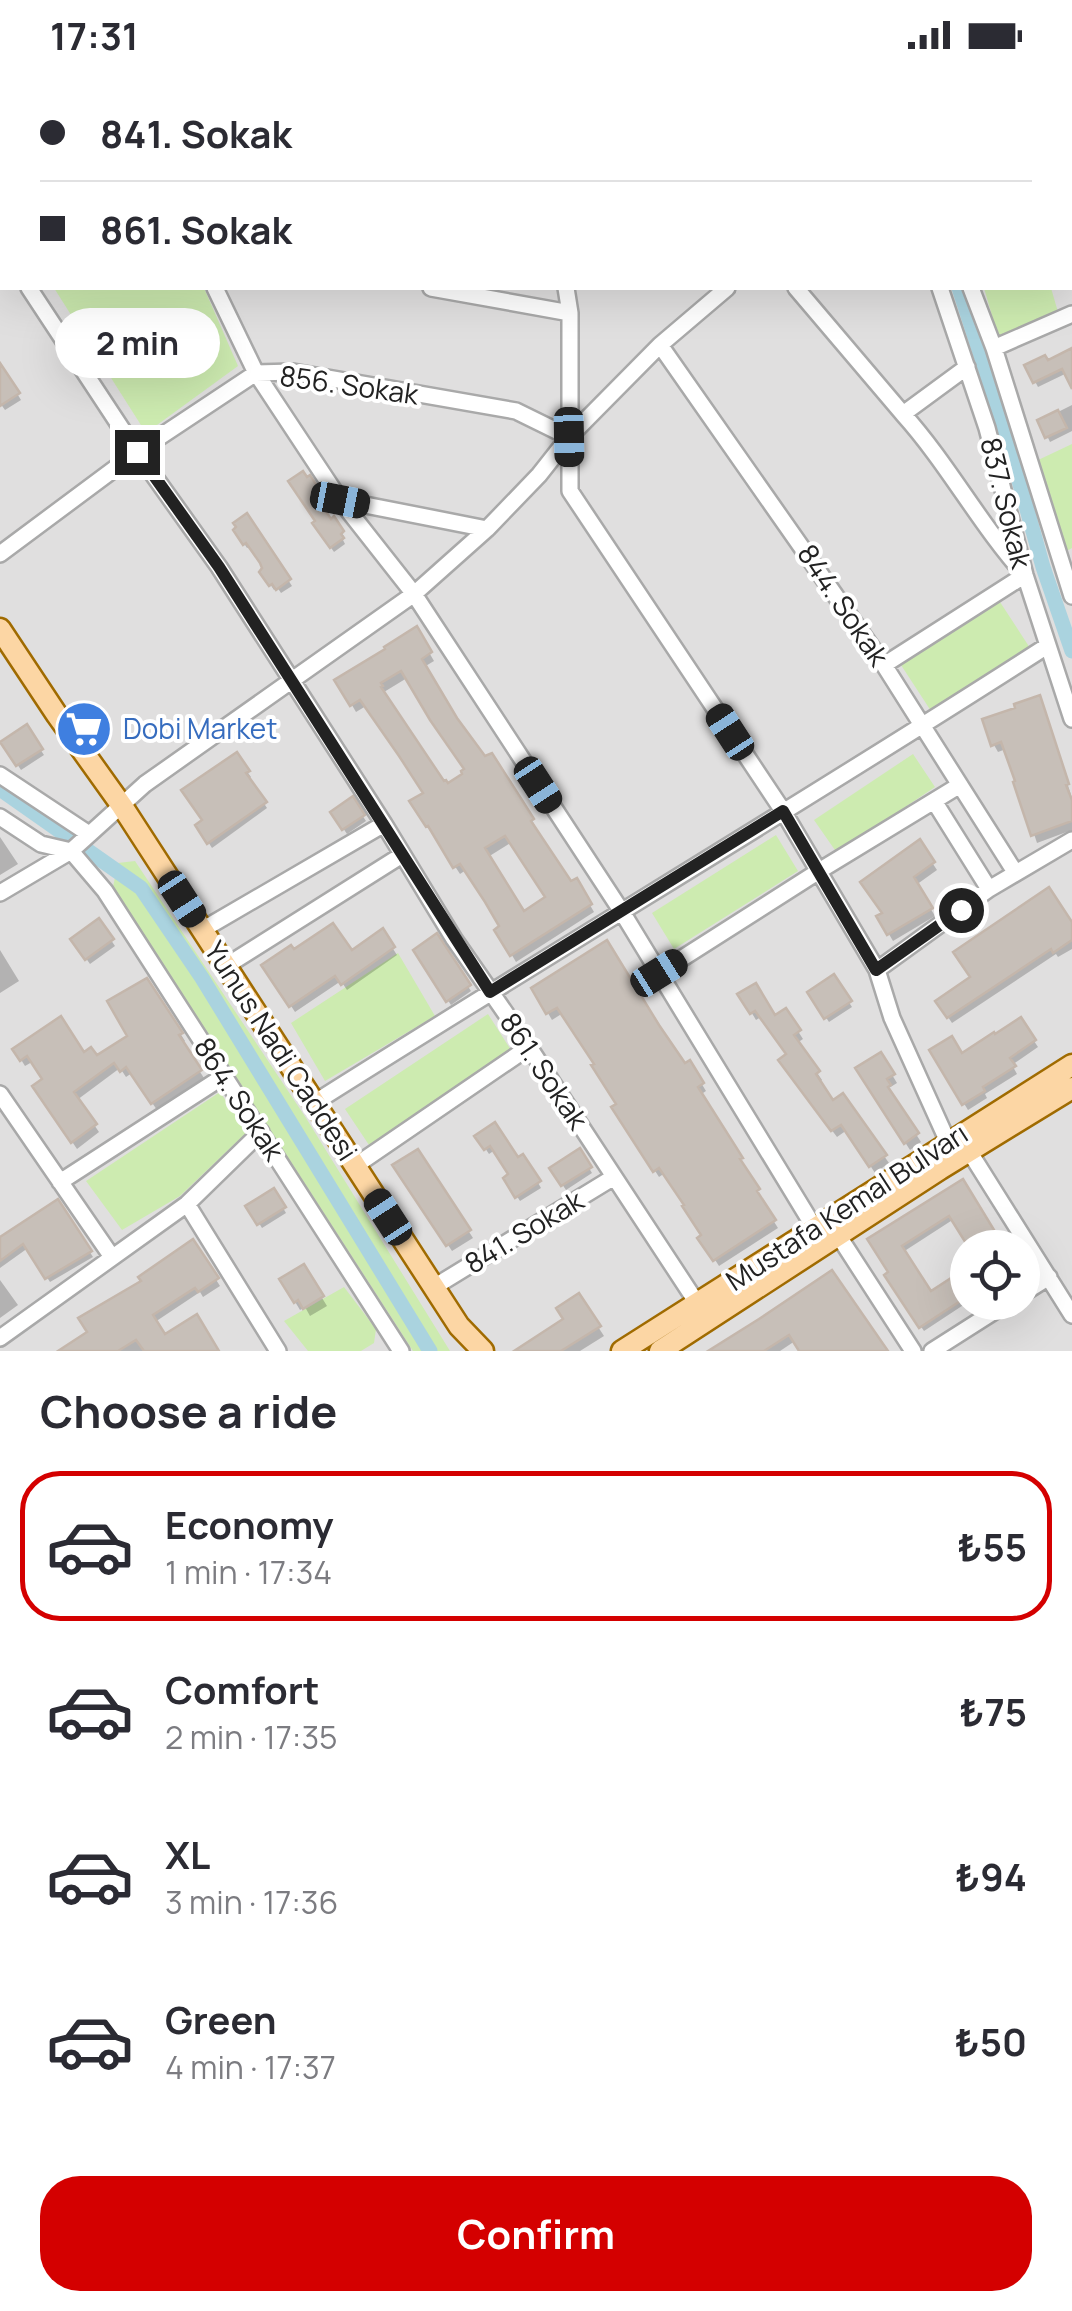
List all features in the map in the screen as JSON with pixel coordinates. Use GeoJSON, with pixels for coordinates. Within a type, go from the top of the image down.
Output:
{"type":"FeatureCollection","features":[{"type":"Feature","properties":{"kind":"main road","name":"Yunus Nadi Caddesi"},"geometry":{"type":"LineString","coordinates":[[0,629],[122,806],[459,1326],[483,1351]]}},
{"type":"Feature","properties":{"kind":"main road","name":"Mustafa Kemal Bulvarı"},"geometry":{"type":"LineString","coordinates":[[622,1351],[1072,1064]]}},
{"type":"Feature","properties":{"kind":"main road","name":"Mustafa Kemal Bulvarı"},"geometry":{"type":"LineString","coordinates":[[660,1351],[1072,1088]]}},
{"type":"Feature","properties":{"kind":"main road","name":"Yunus Nadi Caddesi"},"geometry":{"type":"LineString","coordinates":[[459,1326],[469,1351]]}},
{"type":"Feature","properties":{"kind":"street","name":"861. Sokak"},"geometry":{"type":"LineString","coordinates":[[30,290],[137,452],[219,567],[454,939],[697,1304]]}},
{"type":"Feature","properties":{"kind":"street"},"geometry":{"type":"LineString","coordinates":[[216,290],[256,373],[340,500],[414,594],[622,912],[814,1227]]}},
{"type":"Feature","properties":{"kind":"street"},"geometry":{"type":"LineString","coordinates":[[441,290],[570,313]]}},
{"type":"Feature","properties":{"kind":"street"},"geometry":{"type":"LineString","coordinates":[[566,290],[570,313],[570,490],[820,871],[876,970],[892,1018],[948,1142]]}},
{"type":"Feature","properties":{"kind":"street"},"geometry":{"type":"LineString","coordinates":[[0,893],[71,851],[145,784],[414,594],[487,529],[569,437],[660,345],[725,290]]}},
{"type":"Feature","properties":{"kind":"street"},"geometry":{"type":"LineString","coordinates":[[798,290],[923,436],[1000,548],[1025,575],[884,665]]}},
{"type":"Feature","properties":{"kind":"street","name":"837. Sokak"},"geometry":{"type":"LineString","coordinates":[[941,290],[987,428],[1025,575],[1072,718]]}},
{"type":"Feature","properties":{"kind":"street","name":"837. Sokak"},"geometry":{"type":"LineString","coordinates":[[973,290],[1068,565],[1072,596]]}},
{"type":"Feature","properties":{"kind":"street"},"geometry":{"type":"LineString","coordinates":[[994,348],[1072,314]]}},
{"type":"Feature","properties":{"kind":"street","name":"844. Sokak"},"geometry":{"type":"LineString","coordinates":[[660,345],[884,665],[1015,872]]}},
{"type":"Feature","properties":{"kind":"street"},"geometry":{"type":"LineString","coordinates":[[903,414],[967,367]]}},
{"type":"Feature","properties":{"kind":"street","name":"856. Sokak"},"geometry":{"type":"LineString","coordinates":[[0,554],[137,452],[256,373],[293,372],[516,412],[569,437]]}},
{"type":"Feature","properties":{"kind":"street"},"geometry":{"type":"LineString","coordinates":[[340,500],[487,529]]}},
{"type":"Feature","properties":{"kind":"street"},"geometry":{"type":"LineString","coordinates":[[314,1104],[1047,646]]}},
{"type":"Feature","properties":{"kind":"street"},"geometry":{"type":"LineString","coordinates":[[0,775],[89,834]]}},
{"type":"Feature","properties":{"kind":"street"},"geometry":{"type":"LineString","coordinates":[[659,973],[960,785]]}},
{"type":"Feature","properties":{"kind":"street"},"geometry":{"type":"LineString","coordinates":[[934,801],[989,890]]}},
{"type":"Feature","properties":{"kind":"street"},"geometry":{"type":"LineString","coordinates":[[0,818],[41,844],[71,851]]}},
{"type":"Feature","properties":{"kind":"street"},"geometry":{"type":"LineString","coordinates":[[202,930],[384,824]]}},
{"type":"Feature","properties":{"kind":"street"},"geometry":{"type":"LineString","coordinates":[[876,970],[1015,872],[1072,840]]}},
{"type":"Feature","properties":{"kind":"street","name":"864. Sokak"},"geometry":{"type":"LineString","coordinates":[[71,851],[106,891],[397,1346]]}},
{"type":"Feature","properties":{"kind":"street"},"geometry":{"type":"LineString","coordinates":[[226,966],[402,854]]}},
{"type":"Feature","properties":{"kind":"street"},"geometry":{"type":"LineString","coordinates":[[355,1166],[529,1047]]}},
{"type":"Feature","properties":{"kind":"street"},"geometry":{"type":"LineString","coordinates":[[60,1182],[224,1076]]}},
{"type":"Feature","properties":{"kind":"street"},"geometry":{"type":"LineString","coordinates":[[0,1094],[112,1257]]}},
{"type":"Feature","properties":{"kind":"street"},"geometry":{"type":"LineString","coordinates":[[0,1338],[186,1204],[261,1132]]}},
{"type":"Feature","properties":{"kind":"street"},"geometry":{"type":"LineString","coordinates":[[969,1152],[1072,1314]]}},
{"type":"Feature","properties":{"kind":"street","name":"841. Sokak"},"geometry":{"type":"LineString","coordinates":[[434,1288],[614,1177]]}},
{"type":"Feature","properties":{"kind":"street"},"geometry":{"type":"LineString","coordinates":[[186,1204],[278,1351]]}},
{"type":"Feature","properties":{"kind":"street"},"geometry":{"type":"LineString","coordinates":[[838,1235],[913,1351]]}},
{"type":"Feature","properties":{"kind":"street"},"geometry":{"type":"LineString","coordinates":[[1040,1283],[1049,1277]]}},
{"type":"Feature","properties":{"kind":"street"},"geometry":{"type":"LineString","coordinates":[[932,1351],[981,1320]]}},
{"type":"Feature","properties":{"kind":"street"},"geometry":{"type":"LineString","coordinates":[[378,1351],[397,1346]]}},
{"type":"Feature","properties":{"kind":"shaded area"},"geometry":{"type":"Polygon","coordinates":[[[0,290],[1072,290],[1072,1351],[0,1351],[0,290]]]}},
{"type":"Feature","properties":{"kind":"green space"},"geometry":{"type":"Polygon","coordinates":[[[55,290],[205,290],[238,366],[146,433],[55,290]]]}},
{"type":"Feature","properties":{"kind":"green space"},"geometry":{"type":"Polygon","coordinates":[[[985,290],[1052,290],[1058,312],[998,336],[985,290]]]}},
{"type":"Feature","properties":{"kind":"green space"},"geometry":{"type":"Polygon","coordinates":[[[1072,444],[1072,548],[1063,553],[1036,461],[1072,444]]]}},
{"type":"Feature","properties":{"kind":"green space"},"geometry":{"type":"Polygon","coordinates":[[[1000,602],[1030,648],[931,711],[901,665],[1000,602]]]}},
{"type":"Feature","properties":{"kind":"green space"},"geometry":{"type":"Polygon","coordinates":[[[913,754],[935,787],[837,853],[814,820],[913,754]]]}},
{"type":"Feature","properties":{"kind":"green space"},"geometry":{"type":"Polygon","coordinates":[[[776,835],[798,871],[674,949],[652,913],[776,835]]]}},
{"type":"Feature","properties":{"kind":"green space"},"geometry":{"type":"Polygon","coordinates":[[[135,861],[306,1118],[450,1351],[413,1351],[113,887],[118,863],[135,861]]]}},
{"type":"Feature","properties":{"kind":"green space"},"geometry":{"type":"Polygon","coordinates":[[[398,953],[435,1016],[325,1081],[291,1023],[398,953]]]}},
{"type":"Feature","properties":{"kind":"green space"},"geometry":{"type":"Polygon","coordinates":[[[488,1014],[511,1050],[369,1145],[345,1109],[488,1014]]]}},
{"type":"Feature","properties":{"kind":"green space"},"geometry":{"type":"Polygon","coordinates":[[[220,1092],[247,1132],[180,1196],[122,1230],[86,1181],[220,1092]]]}},
{"type":"Feature","properties":{"kind":"green space"},"geometry":{"type":"Polygon","coordinates":[[[344,1287],[376,1329],[374,1343],[361,1351],[308,1351],[284,1321],[344,1287]]]}},
{"type":"Feature","properties":{"kind":"building"},"geometry":{"type":"Polygon","coordinates":[[[1072,348],[1072,389],[1062,369],[1033,383],[1024,365],[1045,355],[1048,360],[1072,348]]]}},
{"type":"Feature","properties":{"kind":"building"},"geometry":{"type":"Polygon","coordinates":[[[0,363],[20,393],[0,406],[0,363]]]}},
{"type":"Feature","properties":{"kind":"building"},"geometry":{"type":"Polygon","coordinates":[[[1058,410],[1067,428],[1045,438],[1037,420],[1058,410]]]}},
{"type":"Feature","properties":{"kind":"building"},"geometry":{"type":"Polygon","coordinates":[[[303,471],[319,489],[317,498],[331,519],[334,516],[344,531],[344,538],[330,548],[288,481],[303,471]]]}},
{"type":"Feature","properties":{"kind":"building"},"geometry":{"type":"Polygon","coordinates":[[[247,513],[291,579],[276,590],[272,584],[269,586],[259,572],[260,563],[233,530],[233,523],[247,513]]]}},
{"type":"Feature","properties":{"kind":"building"},"geometry":{"type":"Polygon","coordinates":[[[417,626],[432,652],[422,659],[457,718],[485,756],[492,753],[534,819],[531,821],[571,881],[577,878],[592,904],[510,956],[494,930],[499,926],[485,902],[460,864],[453,868],[409,801],[423,793],[360,700],[350,706],[334,680],[417,626]],[[401,671],[381,683],[381,687],[448,783],[464,769],[401,671]],[[505,836],[485,848],[524,911],[545,897],[505,836]]]}},
{"type":"Feature","properties":{"kind":"building"},"geometry":{"type":"Polygon","coordinates":[[[1040,695],[1069,784],[1066,785],[1072,800],[1072,821],[1031,836],[1001,742],[991,746],[982,719],[1040,695]]]}},
{"type":"Feature","properties":{"kind":"building"},"geometry":{"type":"Polygon","coordinates":[[[27,724],[43,749],[16,766],[0,742],[27,724]]]}},
{"type":"Feature","properties":{"kind":"building"},"geometry":{"type":"Polygon","coordinates":[[[237,752],[250,771],[246,773],[267,802],[207,844],[195,825],[202,820],[181,790],[237,752]]]}},
{"type":"Feature","properties":{"kind":"building"},"geometry":{"type":"Polygon","coordinates":[[[353,796],[365,815],[342,830],[330,812],[353,796]]]}},
{"type":"Feature","properties":{"kind":"building"},"geometry":{"type":"Polygon","coordinates":[[[920,839],[935,862],[914,877],[933,908],[887,935],[876,916],[882,913],[860,882],[920,839]]]}},
{"type":"Feature","properties":{"kind":"building"},"geometry":{"type":"Polygon","coordinates":[[[1049,887],[1072,922],[1072,940],[1053,953],[1051,949],[947,1018],[935,1001],[970,977],[953,952],[1049,887]]]}},
{"type":"Feature","properties":{"kind":"building"},"geometry":{"type":"Polygon","coordinates":[[[99,918],[114,939],[85,960],[70,939],[99,918]]]}},
{"type":"Feature","properties":{"kind":"building"},"geometry":{"type":"Polygon","coordinates":[[[333,923],[352,950],[383,928],[395,947],[341,985],[335,976],[289,1007],[261,965],[333,923]]]}},
{"type":"Feature","properties":{"kind":"building"},"geometry":{"type":"Polygon","coordinates":[[[437,933],[471,985],[446,1002],[413,950],[437,933]]]}},
{"type":"Feature","properties":{"kind":"building"},"geometry":{"type":"Polygon","coordinates":[[[607,940],[659,1025],[685,1063],[690,1060],[704,1083],[698,1087],[776,1220],[713,1261],[697,1238],[701,1235],[684,1205],[659,1168],[653,1172],[611,1107],[616,1104],[557,1008],[546,1014],[531,988],[607,940]]]}},
{"type":"Feature","properties":{"kind":"building"},"geometry":{"type":"Polygon","coordinates":[[[834,974],[852,1001],[824,1019],[807,992],[834,974]]]}},
{"type":"Feature","properties":{"kind":"building"},"geometry":{"type":"Polygon","coordinates":[[[147,978],[202,1070],[151,1104],[126,1067],[120,1072],[114,1063],[74,1092],[97,1124],[71,1143],[32,1086],[42,1079],[27,1056],[20,1061],[12,1049],[61,1016],[84,1052],[91,1047],[97,1055],[127,1036],[107,1001],[147,978]]]}},
{"type":"Feature","properties":{"kind":"building"},"geometry":{"type":"Polygon","coordinates":[[[756,983],[775,1015],[786,1008],[801,1030],[794,1035],[820,1071],[816,1074],[833,1100],[843,1093],[887,1155],[869,1167],[841,1125],[831,1131],[778,1060],[786,1054],[755,1011],[750,1014],[737,994],[756,983]]]}},
{"type":"Feature","properties":{"kind":"building"},"geometry":{"type":"Polygon","coordinates":[[[1021,1017],[1036,1040],[1010,1058],[1016,1066],[962,1105],[929,1050],[952,1036],[962,1053],[1021,1017]]]}},
{"type":"Feature","properties":{"kind":"building"},"geometry":{"type":"Polygon","coordinates":[[[881,1052],[895,1074],[887,1079],[891,1085],[888,1087],[919,1133],[904,1144],[855,1068],[881,1052]]]}},
{"type":"Feature","properties":{"kind":"building"},"geometry":{"type":"Polygon","coordinates":[[[495,1122],[518,1157],[523,1154],[541,1181],[515,1198],[503,1178],[508,1174],[490,1146],[484,1150],[474,1136],[495,1122]]]}},
{"type":"Feature","properties":{"kind":"building"},"geometry":{"type":"Polygon","coordinates":[[[580,1148],[592,1167],[561,1186],[549,1168],[580,1148]]]}},
{"type":"Feature","properties":{"kind":"building"},"geometry":{"type":"Polygon","coordinates":[[[418,1149],[471,1230],[446,1246],[392,1165],[418,1149]]]}},
{"type":"Feature","properties":{"kind":"building"},"geometry":{"type":"Polygon","coordinates":[[[963,1179],[994,1230],[958,1230],[949,1216],[902,1246],[931,1291],[950,1279],[950,1308],[919,1328],[884,1275],[888,1272],[867,1239],[963,1179]]]}},
{"type":"Feature","properties":{"kind":"building"},"geometry":{"type":"Polygon","coordinates":[[[274,1188],[286,1207],[257,1225],[245,1206],[274,1188]]]}},
{"type":"Feature","properties":{"kind":"building"},"geometry":{"type":"Polygon","coordinates":[[[58,1199],[92,1251],[45,1279],[23,1244],[0,1261],[0,1237],[58,1199]]]}},
{"type":"Feature","properties":{"kind":"building"},"geometry":{"type":"Polygon","coordinates":[[[193,1239],[219,1278],[198,1292],[195,1288],[153,1315],[165,1334],[197,1314],[219,1351],[144,1351],[136,1340],[118,1351],[58,1351],[87,1332],[78,1318],[141,1281],[138,1277],[193,1239]]]}},
{"type":"Feature","properties":{"kind":"building"},"geometry":{"type":"Polygon","coordinates":[[[304,1264],[324,1296],[303,1309],[298,1300],[294,1303],[279,1279],[304,1264]]]}},
{"type":"Feature","properties":{"kind":"building"},"geometry":{"type":"Polygon","coordinates":[[[832,1270],[888,1351],[799,1351],[789,1335],[764,1351],[708,1351],[759,1319],[832,1270]]]}},
{"type":"Feature","properties":{"kind":"building"},"geometry":{"type":"Polygon","coordinates":[[[579,1293],[601,1326],[561,1351],[514,1351],[563,1319],[556,1308],[579,1293]]]}},
{"type":"Feature","properties":{"kind":"waterway"},"geometry":{"type":"LineString","coordinates":[[960,290],[1072,651]]}},
{"type":"Feature","properties":{"kind":"waterway"},"geometry":{"type":"LineString","coordinates":[[0,789],[141,888],[202,978],[430,1351]]}},
{"type":"Feature","properties":{"kind":"place","name":"Dobi Market"},"geometry":{"type":"Point","coordinates":[84,729]}},
{"type":"Feature","properties":{"kind":"route"},"geometry":{"type":"LineString","coordinates":[[137,452],[219,567],[490,992],[783,811],[876,970],[961,910]]}}]}
